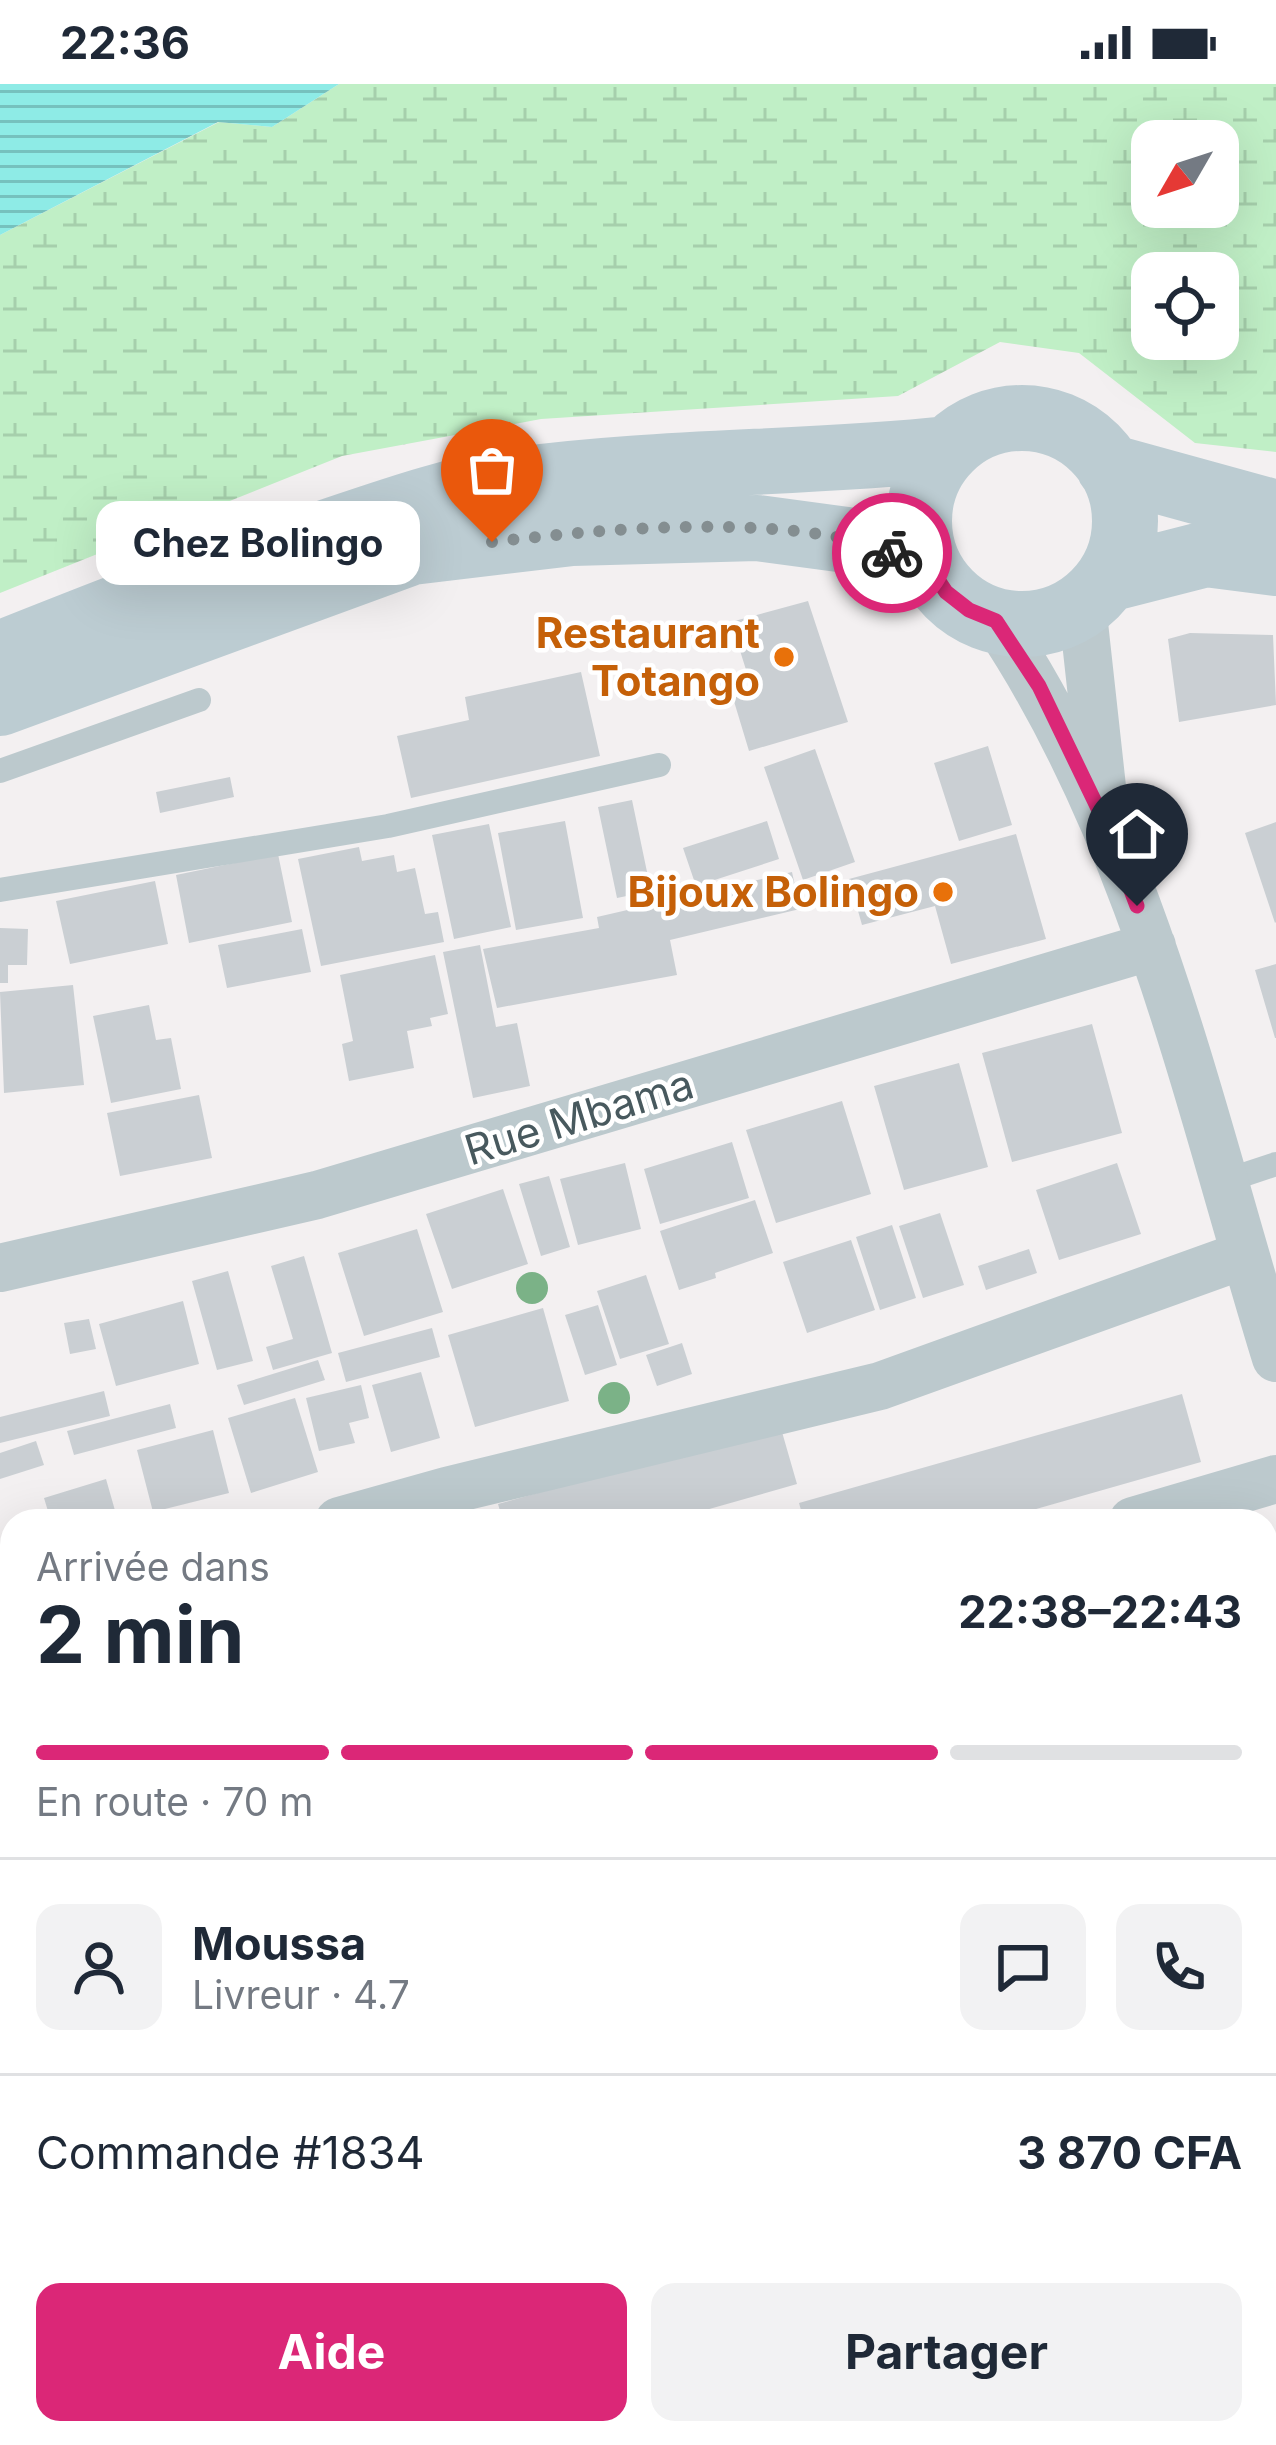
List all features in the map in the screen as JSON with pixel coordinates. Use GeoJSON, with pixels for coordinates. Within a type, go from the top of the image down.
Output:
{"type":"FeatureCollection","features":[{"type":"Feature","properties":{"kind":"main road"},"geometry":{"type":"LineString","coordinates":[[1095,592],[1121,552],[1125,523],[1121,494],[1109,467],[1089,443],[1063,427],[1032,418],[1001,420],[972,430],[948,448],[929,475],[919,506],[920,538],[930,568],[946,592],[969,610],[996,621],[1027,625],[1056,620],[1095,592],[1206,554],[1276,563]]}},
{"type":"Feature","properties":{"kind":"main road"},"geometry":{"type":"LineString","coordinates":[[0,654],[178,582],[385,513],[507,482],[948,448]]}},
{"type":"Feature","properties":{"kind":"main road"},"geometry":{"type":"LineString","coordinates":[[1109,467],[1276,513]]}},
{"type":"Feature","properties":{"kind":"main road"},"geometry":{"type":"LineString","coordinates":[[0,703],[412,552],[572,533],[757,528],[868,543],[930,568]]}},
{"type":"Feature","properties":{"kind":"street"},"geometry":{"type":"LineString","coordinates":[[1095,592],[1107,827]]}},
{"type":"Feature","properties":{"kind":"street"},"geometry":{"type":"LineString","coordinates":[[996,621],[1039,686],[1107,827],[1152,946],[1276,1358]]}},
{"type":"Feature","properties":{"kind":"street","name":"Rue Mbama"},"geometry":{"type":"LineString","coordinates":[[0,1268],[317,1195],[1152,946]]}},
{"type":"Feature","properties":{"kind":"street"},"geometry":{"type":"LineString","coordinates":[[450,1506],[880,1386],[1244,1255]]}},
{"type":"Feature","properties":{"kind":"street"},"geometry":{"type":"LineString","coordinates":[[1174,1509],[1276,1479]]}},
{"type":"Feature","properties":{"kind":"lane"},"geometry":{"type":"LineString","coordinates":[[0,771],[199,700]]}},
{"type":"Feature","properties":{"kind":"lane"},"geometry":{"type":"LineString","coordinates":[[0,890],[388,826],[658,765]]}},
{"type":"Feature","properties":{"kind":"lane"},"geometry":{"type":"LineString","coordinates":[[1222,1181],[1276,1164]]}},
{"type":"Feature","properties":{"kind":"green space"},"geometry":{"type":"Polygon","coordinates":[[[339,84],[1276,84],[1276,452],[1195,443],[1079,353],[1000,342],[898,396],[541,419],[342,456],[0,593],[0,235],[219,122],[272,127],[339,84]]]}},
{"type":"Feature","properties":{"kind":"water"},"geometry":{"type":"Polygon","coordinates":[[[0,84],[339,84],[272,127],[218,122],[0,235],[0,84]]]}},
{"type":"Feature","properties":{"kind":"building","name":"Restaurant Totango"},"geometry":{"type":"Polygon","coordinates":[[[808,601],[848,722],[749,751],[733,698],[753,692],[731,622],[808,601]]]}},
{"type":"Feature","properties":{"kind":"building"},"geometry":{"type":"Polygon","coordinates":[[[1190,633],[1273,635],[1276,705],[1179,722],[1168,639],[1190,633]]]}},
{"type":"Feature","properties":{"kind":"building"},"geometry":{"type":"Polygon","coordinates":[[[581,672],[600,756],[411,798],[397,736],[469,720],[465,697],[581,672]]]}},
{"type":"Feature","properties":{"kind":"building"},"geometry":{"type":"Polygon","coordinates":[[[988,746],[1012,825],[959,841],[934,763],[988,746]]]}},
{"type":"Feature","properties":{"kind":"building"},"geometry":{"type":"Polygon","coordinates":[[[815,749],[855,862],[803,880],[764,767],[815,749]]]}},
{"type":"Feature","properties":{"kind":"building"},"geometry":{"type":"Polygon","coordinates":[[[230,777],[234,797],[160,813],[156,792],[230,777]]]}},
{"type":"Feature","properties":{"kind":"building"},"geometry":{"type":"Polygon","coordinates":[[[632,800],[651,891],[617,898],[598,807],[632,800]]]}},
{"type":"Feature","properties":{"kind":"building"},"geometry":{"type":"Polygon","coordinates":[[[565,821],[583,918],[516,930],[498,833],[565,821]]]}},
{"type":"Feature","properties":{"kind":"building"},"geometry":{"type":"Polygon","coordinates":[[[767,821],[779,859],[696,886],[683,848],[767,821]]]}},
{"type":"Feature","properties":{"kind":"building"},"geometry":{"type":"Polygon","coordinates":[[[1276,822],[1276,922],[1275,923],[1245,833],[1276,822]]]}},
{"type":"Feature","properties":{"kind":"building"},"geometry":{"type":"Polygon","coordinates":[[[489,824],[511,927],[454,939],[432,835],[489,824]]]}},
{"type":"Feature","properties":{"kind":"building","name":"Bijoux Bolingo"},"geometry":{"type":"Polygon","coordinates":[[[1016,834],[1046,939],[951,964],[935,906],[862,925],[849,879],[1016,834]]]}},
{"type":"Feature","properties":{"kind":"building"},"geometry":{"type":"Polygon","coordinates":[[[359,847],[362,861],[394,855],[397,872],[415,868],[425,914],[438,912],[444,942],[321,966],[298,859],[359,847]]]}},
{"type":"Feature","properties":{"kind":"building"},"geometry":{"type":"Polygon","coordinates":[[[278,854],[292,922],[189,943],[176,875],[278,854]]]}},
{"type":"Feature","properties":{"kind":"building"},"geometry":{"type":"Polygon","coordinates":[[[792,872],[800,909],[670,940],[677,975],[497,1008],[483,949],[599,928],[597,917],[792,872]]]}},
{"type":"Feature","properties":{"kind":"building"},"geometry":{"type":"Polygon","coordinates":[[[155,881],[168,944],[70,964],[56,901],[155,881]]]}},
{"type":"Feature","properties":{"kind":"building"},"geometry":{"type":"Polygon","coordinates":[[[0,928],[28,929],[27,965],[8,965],[8,983],[0,983],[0,928]]]}},
{"type":"Feature","properties":{"kind":"building"},"geometry":{"type":"Polygon","coordinates":[[[302,929],[311,972],[227,988],[218,945],[302,929]]]}},
{"type":"Feature","properties":{"kind":"building"},"geometry":{"type":"Polygon","coordinates":[[[480,945],[496,1027],[517,1023],[530,1086],[473,1098],[443,952],[480,945]]]}},
{"type":"Feature","properties":{"kind":"building"},"geometry":{"type":"Polygon","coordinates":[[[435,955],[448,1014],[430,1018],[432,1026],[407,1031],[414,1068],[349,1081],[342,1044],[353,1041],[340,975],[435,955]]]}},
{"type":"Feature","properties":{"kind":"building"},"geometry":{"type":"Polygon","coordinates":[[[1276,964],[1276,1038],[1275,1038],[1255,970],[1276,964]]]}},
{"type":"Feature","properties":{"kind":"building"},"geometry":{"type":"Polygon","coordinates":[[[73,985],[84,1085],[4,1093],[0,992],[73,985]]]}},
{"type":"Feature","properties":{"kind":"building"},"geometry":{"type":"Polygon","coordinates":[[[149,1005],[156,1040],[171,1038],[181,1089],[111,1103],[93,1016],[149,1005]]]}},
{"type":"Feature","properties":{"kind":"building"},"geometry":{"type":"Polygon","coordinates":[[[1092,1024],[1122,1133],[1012,1162],[982,1053],[1092,1024]]]}},
{"type":"Feature","properties":{"kind":"building"},"geometry":{"type":"Polygon","coordinates":[[[959,1063],[988,1167],[904,1190],[874,1086],[959,1063]]]}},
{"type":"Feature","properties":{"kind":"building"},"geometry":{"type":"Polygon","coordinates":[[[199,1095],[212,1158],[120,1176],[107,1113],[199,1095]]]}},
{"type":"Feature","properties":{"kind":"building"},"geometry":{"type":"Polygon","coordinates":[[[842,1101],[871,1194],[776,1223],[746,1130],[842,1101]]]}},
{"type":"Feature","properties":{"kind":"building"},"geometry":{"type":"Polygon","coordinates":[[[732,1142],[749,1198],[660,1224],[644,1169],[732,1142]]]}},
{"type":"Feature","properties":{"kind":"building"},"geometry":{"type":"Polygon","coordinates":[[[625,1163],[641,1229],[578,1245],[560,1179],[625,1163]]]}},
{"type":"Feature","properties":{"kind":"building"},"geometry":{"type":"Polygon","coordinates":[[[1117,1163],[1141,1234],[1059,1260],[1036,1190],[1117,1163]]]}},
{"type":"Feature","properties":{"kind":"building"},"geometry":{"type":"Polygon","coordinates":[[[549,1176],[570,1247],[541,1256],[519,1184],[549,1176]]]}},
{"type":"Feature","properties":{"kind":"building"},"geometry":{"type":"Polygon","coordinates":[[[503,1189],[528,1264],[452,1289],[426,1214],[503,1189]]]}},
{"type":"Feature","properties":{"kind":"building"},"geometry":{"type":"Polygon","coordinates":[[[755,1200],[773,1253],[679,1290],[660,1231],[755,1200]]]}},
{"type":"Feature","properties":{"kind":"building"},"geometry":{"type":"Polygon","coordinates":[[[940,1213],[964,1285],[923,1298],[899,1226],[940,1213]]]}},
{"type":"Feature","properties":{"kind":"building"},"geometry":{"type":"Polygon","coordinates":[[[892,1225],[916,1298],[880,1310],[856,1237],[892,1225]]]}},
{"type":"Feature","properties":{"kind":"building"},"geometry":{"type":"Polygon","coordinates":[[[417,1229],[443,1312],[364,1336],[338,1253],[417,1229]]]}},
{"type":"Feature","properties":{"kind":"building"},"geometry":{"type":"Polygon","coordinates":[[[851,1240],[875,1310],[807,1333],[783,1262],[851,1240]]]}},
{"type":"Feature","properties":{"kind":"building"},"geometry":{"type":"Polygon","coordinates":[[[1029,1249],[1037,1273],[986,1290],[978,1266],[1029,1249]]]}},
{"type":"Feature","properties":{"kind":"building"},"geometry":{"type":"Polygon","coordinates":[[[304,1256],[332,1353],[273,1370],[266,1347],[293,1339],[271,1266],[304,1256]]]}},
{"type":"Feature","properties":{"kind":"building"},"geometry":{"type":"Polygon","coordinates":[[[228,1271],[253,1361],[217,1370],[192,1281],[228,1271]]]}},
{"type":"Feature","properties":{"kind":"building"},"geometry":{"type":"Polygon","coordinates":[[[646,1275],[669,1344],[620,1359],[597,1291],[646,1275]]]}},
{"type":"Feature","properties":{"kind":"building"},"geometry":{"type":"Polygon","coordinates":[[[183,1301],[199,1364],[116,1386],[99,1324],[183,1301]]]}},
{"type":"Feature","properties":{"kind":"building"},"geometry":{"type":"Polygon","coordinates":[[[598,1305],[617,1365],[585,1375],[565,1315],[598,1305]]]}},
{"type":"Feature","properties":{"kind":"building"},"geometry":{"type":"Polygon","coordinates":[[[543,1308],[569,1401],[475,1427],[448,1335],[543,1308]]]}},
{"type":"Feature","properties":{"kind":"building"},"geometry":{"type":"Polygon","coordinates":[[[89,1319],[96,1349],[70,1354],[64,1323],[89,1319]]]}},
{"type":"Feature","properties":{"kind":"building"},"geometry":{"type":"Polygon","coordinates":[[[432,1328],[440,1357],[346,1382],[338,1353],[432,1328]]]}},
{"type":"Feature","properties":{"kind":"building"},"geometry":{"type":"Polygon","coordinates":[[[682,1343],[692,1374],[657,1386],[646,1355],[682,1343]]]}},
{"type":"Feature","properties":{"kind":"building"},"geometry":{"type":"Polygon","coordinates":[[[318,1360],[325,1380],[244,1405],[237,1385],[318,1360]]]}},
{"type":"Feature","properties":{"kind":"building"},"geometry":{"type":"Polygon","coordinates":[[[421,1372],[440,1438],[391,1452],[372,1385],[421,1372]]]}},
{"type":"Feature","properties":{"kind":"building"},"geometry":{"type":"Polygon","coordinates":[[[361,1385],[369,1418],[349,1423],[355,1443],[319,1451],[306,1398],[361,1385]]]}},
{"type":"Feature","properties":{"kind":"building"},"geometry":{"type":"Polygon","coordinates":[[[104,1391],[110,1416],[0,1443],[0,1417],[104,1391]]]}},
{"type":"Feature","properties":{"kind":"building"},"geometry":{"type":"Polygon","coordinates":[[[1182,1394],[1201,1462],[1036,1509],[801,1509],[799,1503],[1182,1394]]]}},
{"type":"Feature","properties":{"kind":"building"},"geometry":{"type":"Polygon","coordinates":[[[295,1398],[318,1472],[251,1493],[228,1418],[295,1398]]]}},
{"type":"Feature","properties":{"kind":"building"},"geometry":{"type":"Polygon","coordinates":[[[170,1404],[176,1428],[74,1455],[67,1431],[170,1404]]]}},
{"type":"Feature","properties":{"kind":"building"},"geometry":{"type":"Polygon","coordinates":[[[780,1425],[797,1484],[709,1509],[499,1509],[498,1504],[780,1425]]]}},
{"type":"Feature","properties":{"kind":"building"},"geometry":{"type":"Polygon","coordinates":[[[213,1430],[229,1493],[152,1509],[137,1450],[213,1430]]]}},
{"type":"Feature","properties":{"kind":"building"},"geometry":{"type":"Polygon","coordinates":[[[36,1441],[44,1465],[0,1479],[0,1453],[36,1441]]]}},
{"type":"Feature","properties":{"kind":"building"},"geometry":{"type":"Polygon","coordinates":[[[106,1479],[115,1509],[47,1509],[44,1498],[106,1479]]]}},
{"type":"Feature","properties":{"kind":"way so far"},"geometry":{"type":"LineString","coordinates":[[492,542],[572,533],[757,528],[868,543],[892,553]]}},
{"type":"Feature","properties":{"kind":"place","name":"Chez Bolingo"},"geometry":{"type":"Point","coordinates":[492,542]}},
{"type":"Feature","properties":{"kind":"place","name":"Restaurant Totango"},"geometry":{"type":"Point","coordinates":[784,657]}},
{"type":"Feature","properties":{"kind":"place","name":"Bijoux Bolingo"},"geometry":{"type":"Point","coordinates":[943,892]}},
{"type":"Feature","properties":{"kind":"route"},"geometry":{"type":"LineString","coordinates":[[892,553],[930,568],[946,592],[969,610],[996,621],[1039,686],[1107,827],[1137,906]]}}]}
